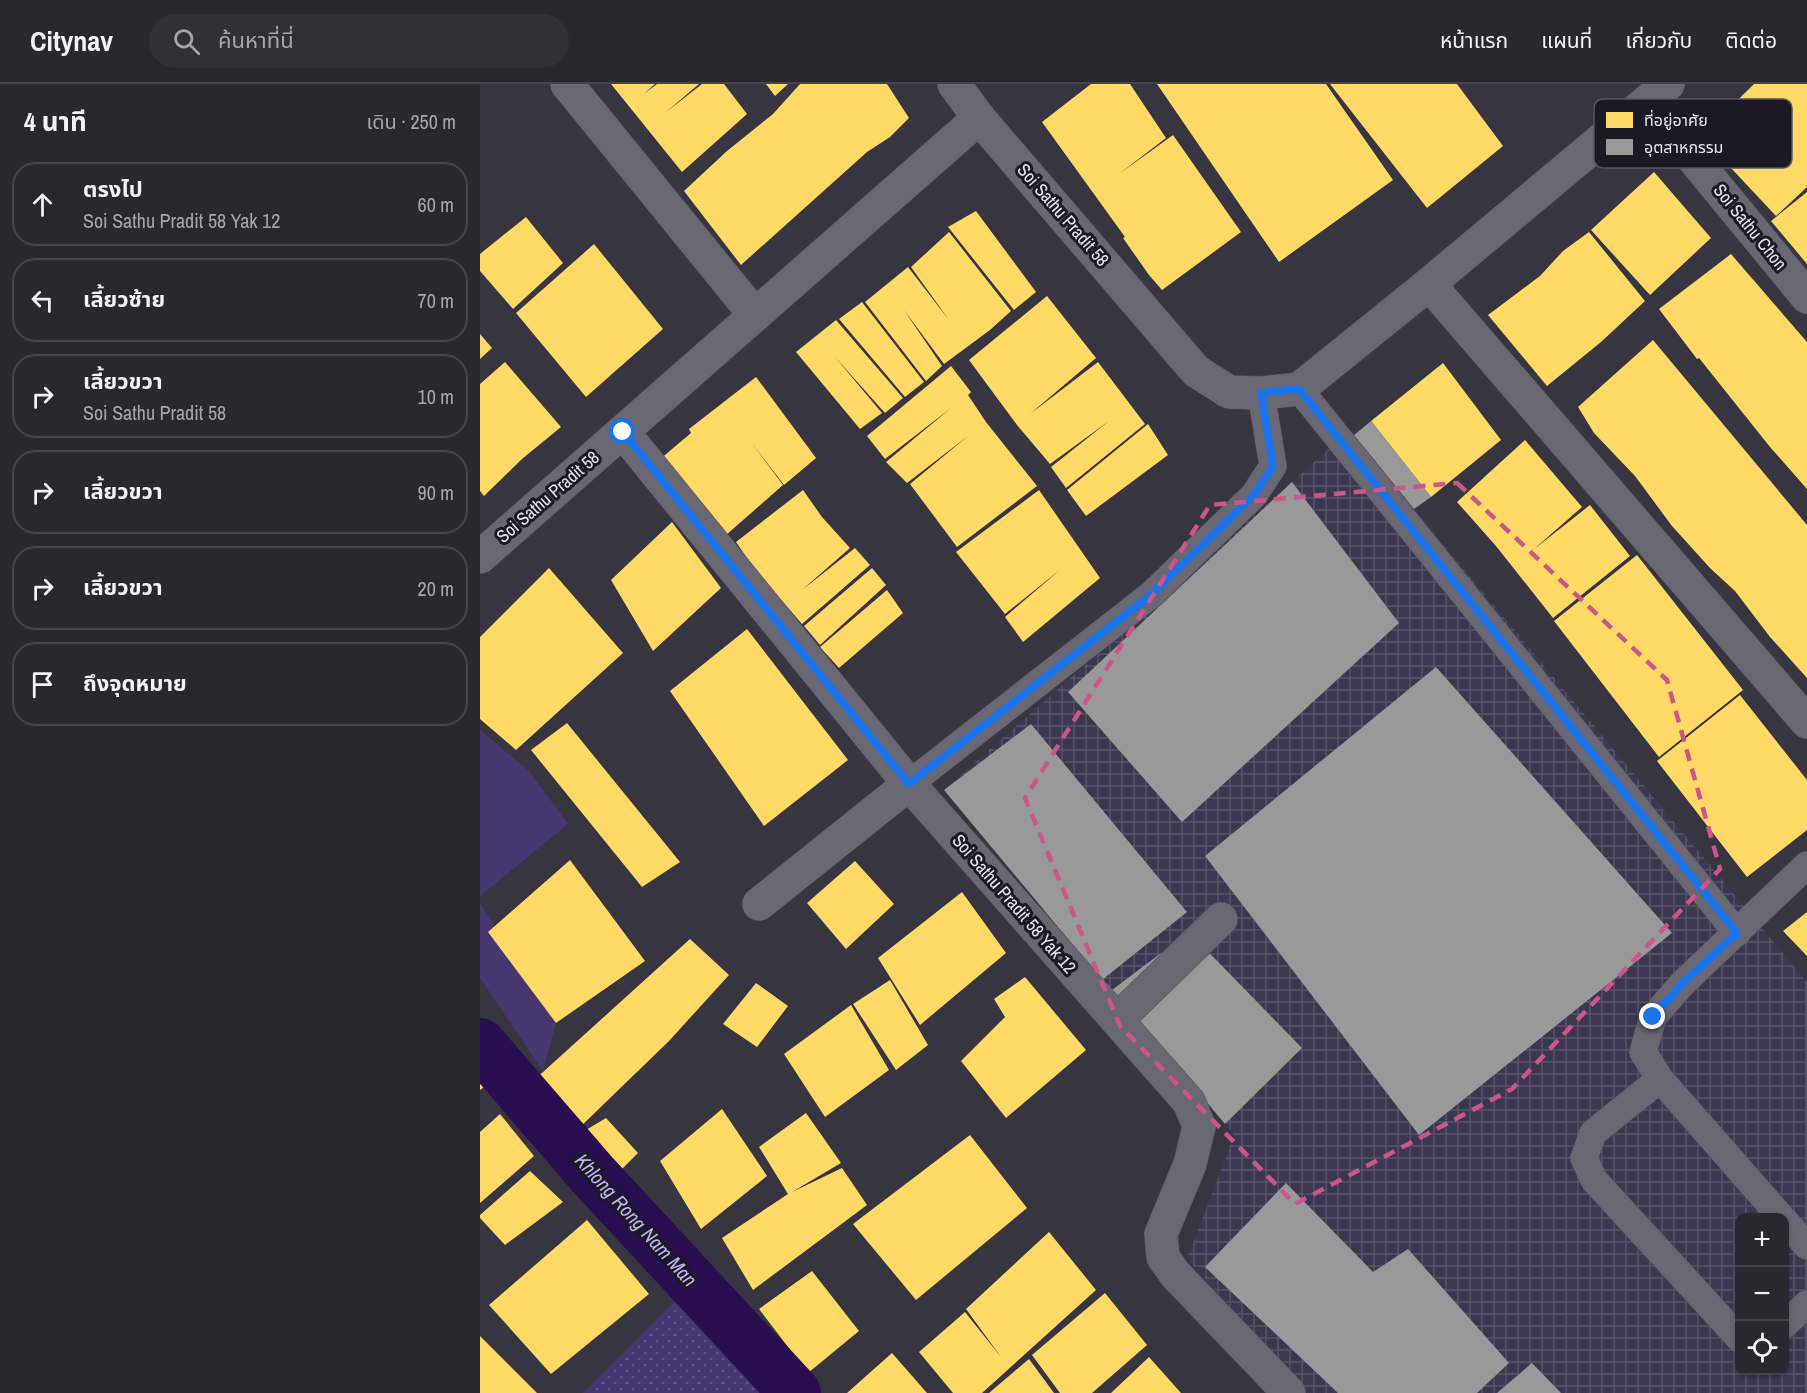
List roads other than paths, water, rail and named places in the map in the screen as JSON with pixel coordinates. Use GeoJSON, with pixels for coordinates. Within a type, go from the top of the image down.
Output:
{"type":"FeatureCollection","features":[{"type":"Feature","properties":{"kind":"street"},"geometry":{"type":"LineString","coordinates":[[567,84],[755,315]]}},
{"type":"Feature","properties":{"kind":"street"},"geometry":{"type":"LineString","coordinates":[[954,84],[979,118]]}},
{"type":"Feature","properties":{"kind":"street","name":"Soi Sathu Pradit 58"},"geometry":{"type":"LineString","coordinates":[[482,550],[623,432],[979,118],[1196,371],[1229,392],[1261,393],[1299,389]]}},
{"type":"Feature","properties":{"kind":"street"},"geometry":{"type":"LineString","coordinates":[[1299,389],[1429,285],[1594,146]]}},
{"type":"Feature","properties":{"kind":"street","name":"Soi Sathu Chon"},"geometry":{"type":"LineString","coordinates":[[1712,168],[1807,297]]}},
{"type":"Feature","properties":{"kind":"street"},"geometry":{"type":"LineString","coordinates":[[1429,285],[1807,722]]}},
{"type":"Feature","properties":{"kind":"street","name":"Soi Sathu Pradit 58 Yak 12"},"geometry":{"type":"LineString","coordinates":[[623,432],[909,784],[1190,1102],[1199,1126],[1190,1164],[1161,1234],[1163,1257],[1175,1274],[1289,1393]]}},
{"type":"Feature","properties":{"kind":"street"},"geometry":{"type":"LineString","coordinates":[[759,904],[909,784]]}},
{"type":"Feature","properties":{"kind":"street"},"geometry":{"type":"LineString","coordinates":[[1117,1020],[1221,919]]}},
{"type":"Feature","properties":{"kind":"lane"},"geometry":{"type":"LineString","coordinates":[[1299,389],[1737,933]]}},
{"type":"Feature","properties":{"kind":"lane"},"geometry":{"type":"LineString","coordinates":[[909,784],[1152,594],[1254,495],[1273,466],[1261,393]]}},
{"type":"Feature","properties":{"kind":"lane"},"geometry":{"type":"LineString","coordinates":[[1779,1213],[1660,1079],[1643,1052],[1653,1017],[1683,983],[1807,865]]}},
{"type":"Feature","properties":{"kind":"lane"},"geometry":{"type":"LineString","coordinates":[[1660,1079],[1593,1133],[1584,1158],[1594,1180],[1735,1334]]}},
{"type":"Feature","properties":{"kind":"lane"},"geometry":{"type":"LineString","coordinates":[[1789,1225],[1807,1246]]}},
{"type":"Feature","properties":{"kind":"lane"},"geometry":{"type":"LineString","coordinates":[[1789,1321],[1807,1304]]}},
{"type":"Feature","properties":{"kind":"waterway","name":"Khlong Rong Nam Man"},"geometry":{"type":"LineString","coordinates":[[480,1044],[594,1176],[795,1393]]}}]}
